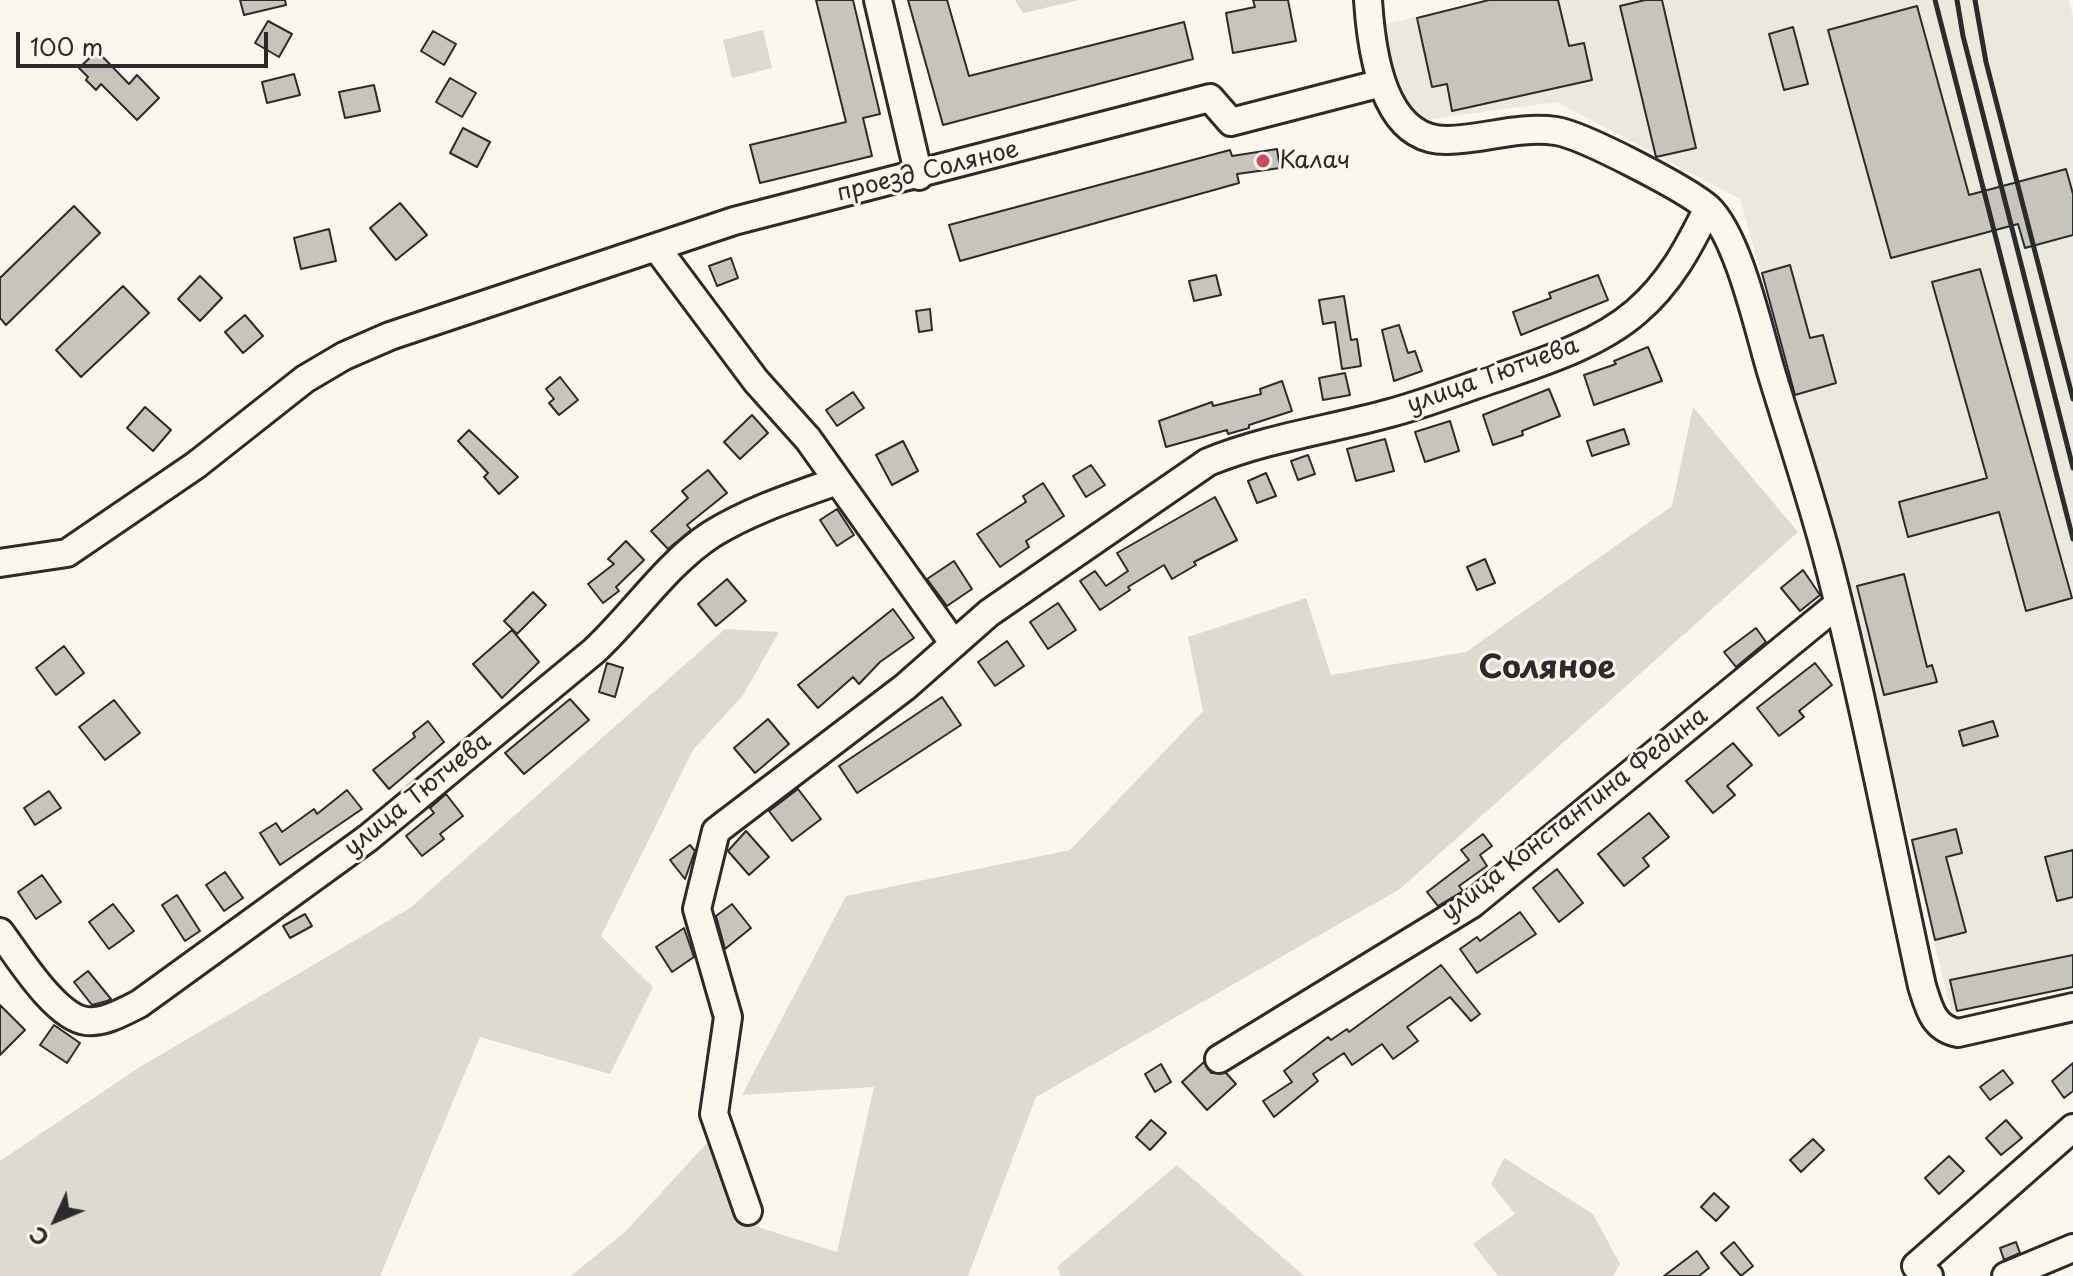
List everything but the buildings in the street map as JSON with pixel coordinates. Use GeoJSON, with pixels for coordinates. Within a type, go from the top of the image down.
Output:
{"type":"FeatureCollection","features":[{"type":"Feature","properties":{"kind":"street"},"geometry":{"type":"LineString","coordinates":[[878,0],[919,176]]}},
{"type":"Feature","properties":{"kind":"street"},"geometry":{"type":"LineString","coordinates":[[1368,0],[1371,42],[1382,83],[1398,113],[1425,137],[1447,140],[1517,129],[1557,131],[1593,143],[1708,208],[1722,226],[1744,280],[1838,604],[1922,986],[1931,1014],[1947,1031],[1958,1033],[2073,1007]]}},
{"type":"Feature","properties":{"kind":"street","name":"проезд Соляное"},"geometry":{"type":"LineString","coordinates":[[0,563],[67,553],[196,465],[305,379],[344,356],[390,336],[737,220],[919,176],[1210,98],[1231,122],[1382,83]]}},
{"type":"Feature","properties":{"kind":"street","name":"улица Тютчева"},"geometry":{"type":"LineString","coordinates":[[748,1211],[714,1114],[728,1017],[697,909],[716,831],[905,687],[1019,592],[1208,462],[1248,446],[1391,413],[1534,365],[1603,334],[1636,313],[1662,286],[1683,258],[1708,208]]}},
{"type":"Feature","properties":{"kind":"street"},"geometry":{"type":"LineString","coordinates":[[656,247],[756,381],[808,439],[954,644]]}},
{"type":"Feature","properties":{"kind":"street","name":"улица Тютчева"},"geometry":{"type":"LineString","coordinates":[[0,932],[65,1013],[85,1021],[107,1019],[139,1004],[368,838],[594,651],[623,625],[663,577],[711,535],[750,513],[837,481]]}},
{"type":"Feature","properties":{"kind":"street","name":"улица Константина Федина"},"geometry":{"type":"LineString","coordinates":[[1219,1059],[1472,904],[1838,604]]}},
{"type":"Feature","properties":{"kind":"street"},"geometry":{"type":"LineString","coordinates":[[1929,1276],[1916,1266],[2073,1128]]}},
{"type":"Feature","properties":{"kind":"street"},"geometry":{"type":"LineString","coordinates":[[2006,1276],[2073,1248]]}},
{"type":"Feature","properties":{"kind":"shaded area"},"geometry":{"type":"Polygon","coordinates":[[[1015,0],[1079,0],[1023,13],[1015,0]]]}},
{"type":"Feature","properties":{"kind":"shaded area"},"geometry":{"type":"Polygon","coordinates":[[[1489,0],[2069,0],[2073,17],[2073,987],[1951,1012],[1844,565],[1740,199],[1557,102],[1416,121],[1393,85],[1378,26],[1489,0]]]}},
{"type":"Feature","properties":{"kind":"shaded area"},"geometry":{"type":"Polygon","coordinates":[[[763,30],[772,68],[732,78],[723,40],[763,30]]]}},
{"type":"Feature","properties":{"kind":"shaded area"},"geometry":{"type":"Polygon","coordinates":[[[1693,407],[1798,532],[1400,889],[1036,1097],[968,1276],[571,1276],[627,1230],[717,1132],[745,1223],[837,1252],[874,1087],[742,1095],[846,896],[1070,850],[1203,711],[1188,637],[1306,598],[1331,675],[1466,652],[1672,506],[1693,407]]]}},
{"type":"Feature","properties":{"kind":"shaded area"},"geometry":{"type":"Polygon","coordinates":[[[725,629],[779,632],[743,695],[693,750],[601,936],[653,987],[610,1074],[480,1037],[380,1276],[0,1276],[0,1161],[140,1067],[410,908],[725,629]]]}},
{"type":"Feature","properties":{"kind":"shaded area"},"geometry":{"type":"Polygon","coordinates":[[[1504,1158],[1593,1214],[1620,1264],[1613,1276],[1498,1276],[1473,1244],[1515,1214],[1491,1184],[1504,1158]]]}},
{"type":"Feature","properties":{"kind":"shaded area"},"geometry":{"type":"Polygon","coordinates":[[[1177,1165],[1304,1276],[1061,1276],[1057,1267],[1177,1165]]]}},
{"type":"Feature","properties":{"kind":"railway"},"geometry":{"type":"LineString","coordinates":[[1935,0],[2073,539]]}},
{"type":"Feature","properties":{"kind":"railway"},"geometry":{"type":"LineString","coordinates":[[1957,0],[1963,36],[2073,468]]}},
{"type":"Feature","properties":{"kind":"railway"},"geometry":{"type":"LineString","coordinates":[[1975,0],[1986,62],[2073,399]]}},
{"type":"Feature","properties":{"kind":"place","name":"Калач"},"geometry":{"type":"Point","coordinates":[1263,161]}},
{"type":"Feature","properties":{"kind":"district","name":"Соляное"},"geometry":{"type":"Point","coordinates":[1547,669]}}]}
